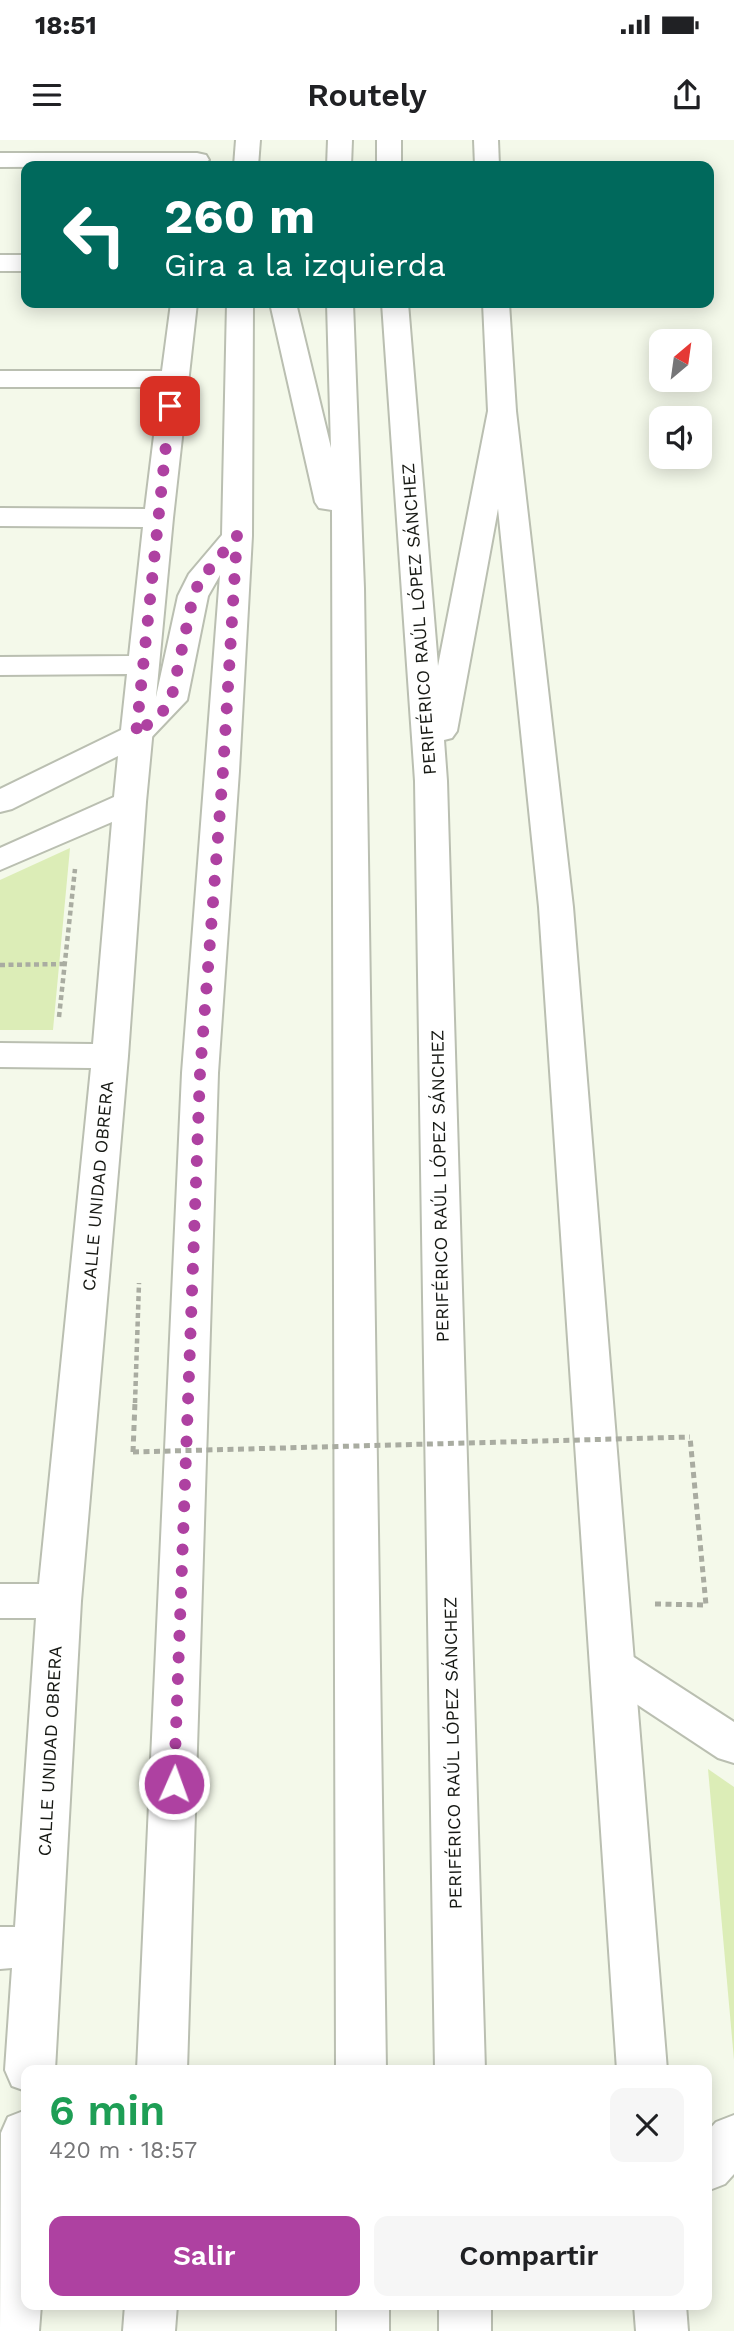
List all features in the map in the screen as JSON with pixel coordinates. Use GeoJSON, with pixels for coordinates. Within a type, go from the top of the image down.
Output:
{"type":"FeatureCollection","features":[{"type":"Feature","properties":{"kind":"main road"},"geometry":{"type":"LineString","coordinates":[[246,161],[248,140]]}},
{"type":"Feature","properties":{"kind":"main road"},"geometry":{"type":"LineString","coordinates":[[340,140],[340,161]]}},
{"type":"Feature","properties":{"kind":"main road"},"geometry":{"type":"LineString","coordinates":[[389,140],[390,161]]}},
{"type":"Feature","properties":{"kind":"main road"},"geometry":{"type":"LineString","coordinates":[[486,140],[487,161]]}},
{"type":"Feature","properties":{"kind":"main road"},"geometry":{"type":"LineString","coordinates":[[0,160],[198,156]]}},
{"type":"Feature","properties":{"kind":"main road"},"geometry":{"type":"LineString","coordinates":[[0,263],[21,262]]}},
{"type":"Feature","properties":{"kind":"main road","name":"CALLE UNIDAD OBRERA"},"geometry":{"type":"LineString","coordinates":[[30,2065],[19,1947],[59,1601],[110,1056],[136,735],[173,379],[183,308]]}},
{"type":"Feature","properties":{"kind":"main road"},"geometry":{"type":"LineString","coordinates":[[162,2065],[200,1073],[223,771],[237,536],[240,308]]}},
{"type":"Feature","properties":{"kind":"main road"},"geometry":{"type":"LineString","coordinates":[[284,308],[349,588]]}},
{"type":"Feature","properties":{"kind":"main road"},"geometry":{"type":"LineString","coordinates":[[340,308],[349,588],[361,2065]]}},
{"type":"Feature","properties":{"kind":"main road","name":"PERIFÉRICO RAÚL LÓPEZ SÁNCHEZ"},"geometry":{"type":"LineString","coordinates":[[395,308],[431,781],[460,2065]]}},
{"type":"Feature","properties":{"kind":"main road"},"geometry":{"type":"LineString","coordinates":[[496,308],[502,411],[556,907],[642,2065]]}},
{"type":"Feature","properties":{"kind":"main road"},"geometry":{"type":"LineString","coordinates":[[0,379],[173,379]]}},
{"type":"Feature","properties":{"kind":"main road"},"geometry":{"type":"LineString","coordinates":[[431,781],[502,411]]}},
{"type":"Feature","properties":{"kind":"main road"},"geometry":{"type":"LineString","coordinates":[[0,517],[158,518]]}},
{"type":"Feature","properties":{"kind":"main road"},"geometry":{"type":"LineString","coordinates":[[0,802],[136,735],[165,709],[171,700],[193,597],[200,580],[237,536]]}},
{"type":"Feature","properties":{"kind":"main road"},"geometry":{"type":"LineString","coordinates":[[0,666],[143,665]]}},
{"type":"Feature","properties":{"kind":"main road"},"geometry":{"type":"LineString","coordinates":[[0,860],[130,802]]}},
{"type":"Feature","properties":{"kind":"main road"},"geometry":{"type":"LineString","coordinates":[[0,1055],[110,1056]]}},
{"type":"Feature","properties":{"kind":"main road"},"geometry":{"type":"LineString","coordinates":[[0,1601],[59,1601]]}},
{"type":"Feature","properties":{"kind":"main road"},"geometry":{"type":"LineString","coordinates":[[613,1666],[734,1745]]}},
{"type":"Feature","properties":{"kind":"main road"},"geometry":{"type":"LineString","coordinates":[[712,2162],[734,2138]]}},
{"type":"Feature","properties":{"kind":"main road"},"geometry":{"type":"LineString","coordinates":[[13,2331],[21,2209]]}},
{"type":"Feature","properties":{"kind":"main road"},"geometry":{"type":"LineString","coordinates":[[149,2331],[151,2310]]}},
{"type":"Feature","properties":{"kind":"main road"},"geometry":{"type":"LineString","coordinates":[[363,2310],[363,2331]]}},
{"type":"Feature","properties":{"kind":"main road"},"geometry":{"type":"LineString","coordinates":[[465,2310],[465,2331]]}},
{"type":"Feature","properties":{"kind":"main road"},"geometry":{"type":"LineString","coordinates":[[660,2310],[662,2331]]}},
{"type":"Feature","properties":{"kind":"path"},"geometry":{"type":"LineString","coordinates":[[59,1022],[75,868]]}},
{"type":"Feature","properties":{"kind":"path"},"geometry":{"type":"LineString","coordinates":[[0,965],[65,964]]}},
{"type":"Feature","properties":{"kind":"path"},"geometry":{"type":"LineString","coordinates":[[133,1452],[690,1437],[706,1605],[608,1603]]}},
{"type":"Feature","properties":{"kind":"green space"},"geometry":{"type":"Polygon","coordinates":[[[70,848],[53,1030],[0,1030],[0,880],[70,848]]]}},
{"type":"Feature","properties":{"kind":"green space"},"geometry":{"type":"Polygon","coordinates":[[[708,1769],[734,1787],[734,2060],[708,1769]]]}},
{"type":"Feature","properties":{"kind":"route"},"geometry":{"type":"LineString","coordinates":[[170,406],[136,735],[165,709],[171,700],[193,597],[200,580],[237,536],[223,771],[200,1073],[174,1784]]}}]}
